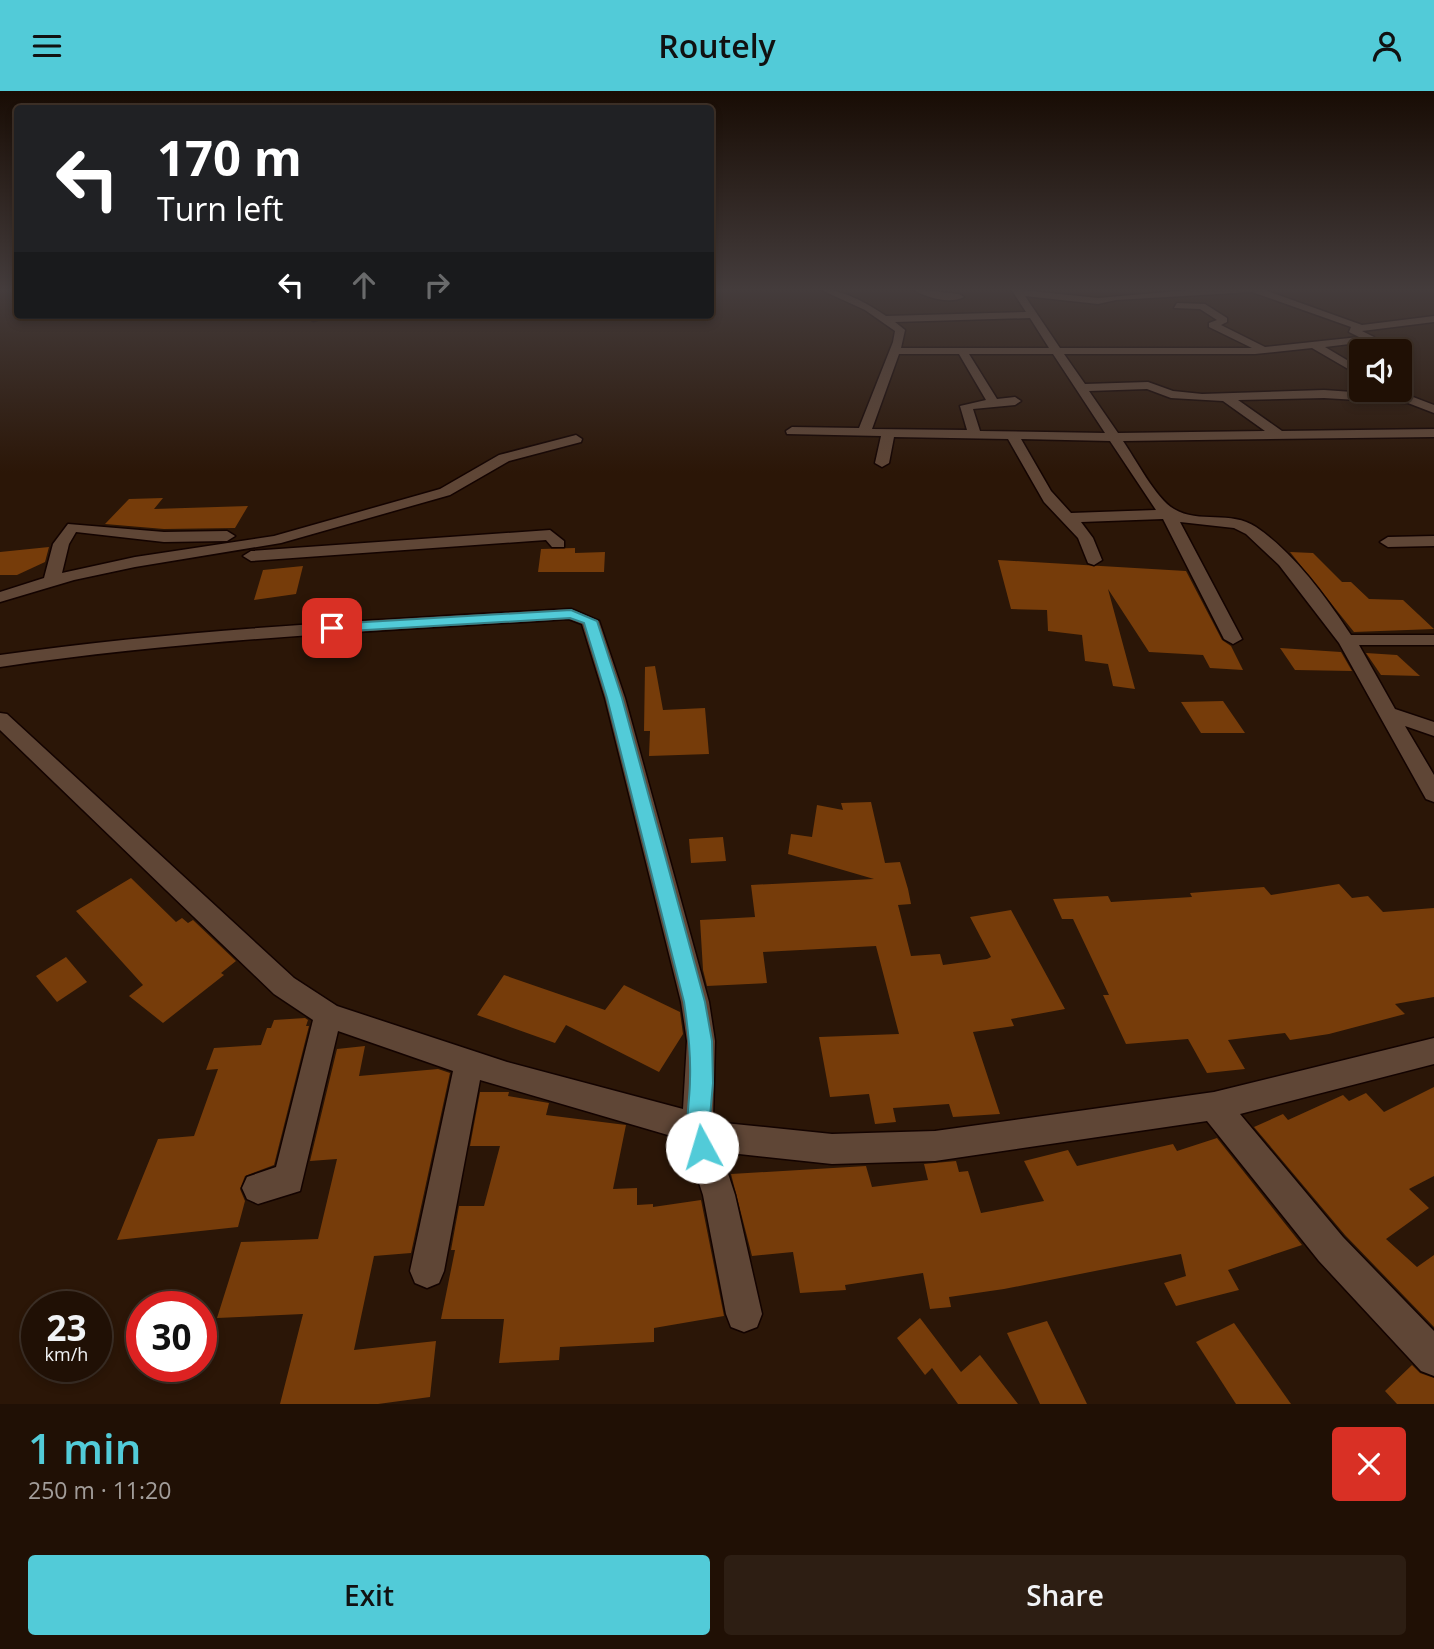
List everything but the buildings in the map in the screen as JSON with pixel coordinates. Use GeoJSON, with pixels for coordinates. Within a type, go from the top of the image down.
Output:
{"type":"FeatureCollection","features":[{"type":"Feature","properties":{"kind":"street"},"geometry":{"type":"LineString","coordinates":[[864,432],[894,351],[1031,350]]}},
{"type":"Feature","properties":{"kind":"street"},"geometry":{"type":"LineString","coordinates":[[1057,350],[1168,514],[1233,639]]}},
{"type":"Feature","properties":{"kind":"street"},"geometry":{"type":"LineString","coordinates":[[1323,350],[1349,366]]}},
{"type":"Feature","properties":{"kind":"street"},"geometry":{"type":"LineString","coordinates":[[962,351],[992,401]]}},
{"type":"Feature","properties":{"kind":"street"},"geometry":{"type":"LineString","coordinates":[[1082,388],[1148,385],[1171,394],[1225,397],[1335,394],[1413,400],[1434,409]]}},
{"type":"Feature","properties":{"kind":"street"},"geometry":{"type":"LineString","coordinates":[[1412,393],[1427,393]]}},
{"type":"Feature","properties":{"kind":"street"},"geometry":{"type":"LineString","coordinates":[[1225,397],[1279,435]]}},
{"type":"Feature","properties":{"kind":"street"},"geometry":{"type":"LineString","coordinates":[[975,436],[966,406],[992,401],[1015,401]]}},
{"type":"Feature","properties":{"kind":"street"},"geometry":{"type":"LineString","coordinates":[[792,431],[1115,437],[1434,433]]}},
{"type":"Feature","properties":{"kind":"street"},"geometry":{"type":"LineString","coordinates":[[882,463],[888,434]]}},
{"type":"Feature","properties":{"kind":"street"},"geometry":{"type":"LineString","coordinates":[[1013,436],[1048,498],[1070,518],[1090,543],[1094,560]]}},
{"type":"Feature","properties":{"kind":"street"},"geometry":{"type":"LineString","coordinates":[[0,597],[52,581],[135,562],[275,540],[445,492],[505,459],[576,439]]}},
{"type":"Feature","properties":{"kind":"street"},"geometry":{"type":"LineString","coordinates":[[1070,518],[1168,514],[1227,521],[1257,532],[1349,640],[1434,794]]}},
{"type":"Feature","properties":{"kind":"street"},"geometry":{"type":"LineString","coordinates":[[52,581],[58,553],[67,530],[73,527],[182,538],[251,535],[344,519]]}},
{"type":"Feature","properties":{"kind":"street"},"geometry":{"type":"LineString","coordinates":[[135,562],[540,535],[550,535],[558,544]]}},
{"type":"Feature","properties":{"kind":"street"},"geometry":{"type":"LineString","coordinates":[[1388,542],[1430,544]]}},
{"type":"Feature","properties":{"kind":"street"},"geometry":{"type":"LineString","coordinates":[[0,661],[88,648],[332,628],[571,614],[584,617],[593,627],[615,698],[695,1002],[701,1051],[697,1128],[719,1195],[744,1314]]}},
{"type":"Feature","properties":{"kind":"street"},"geometry":{"type":"LineString","coordinates":[[1349,640],[1434,641]]}},
{"type":"Feature","properties":{"kind":"street"},"geometry":{"type":"LineString","coordinates":[[1390,714],[1434,729]]}},
{"type":"Feature","properties":{"kind":"street"},"geometry":{"type":"LineString","coordinates":[[0,719],[284,986],[328,1015],[469,1063],[697,1128],[724,1139],[832,1149],[935,1146],[1214,1107],[1434,1051]]}},
{"type":"Feature","properties":{"kind":"street"},"geometry":{"type":"LineString","coordinates":[[258,1188],[289,1180],[328,1015]]}},
{"type":"Feature","properties":{"kind":"street"},"geometry":{"type":"LineString","coordinates":[[427,1271],[469,1063]]}},
{"type":"Feature","properties":{"kind":"street"},"geometry":{"type":"LineString","coordinates":[[1214,1107],[1331,1249],[1434,1358]]}},
{"type":"Feature","properties":{"kind":"route"},"geometry":{"type":"LineString","coordinates":[[332,628],[571,614],[590,621],[615,698],[695,1002],[701,1041],[702,1083],[697,1128],[702,1147]]}}]}
